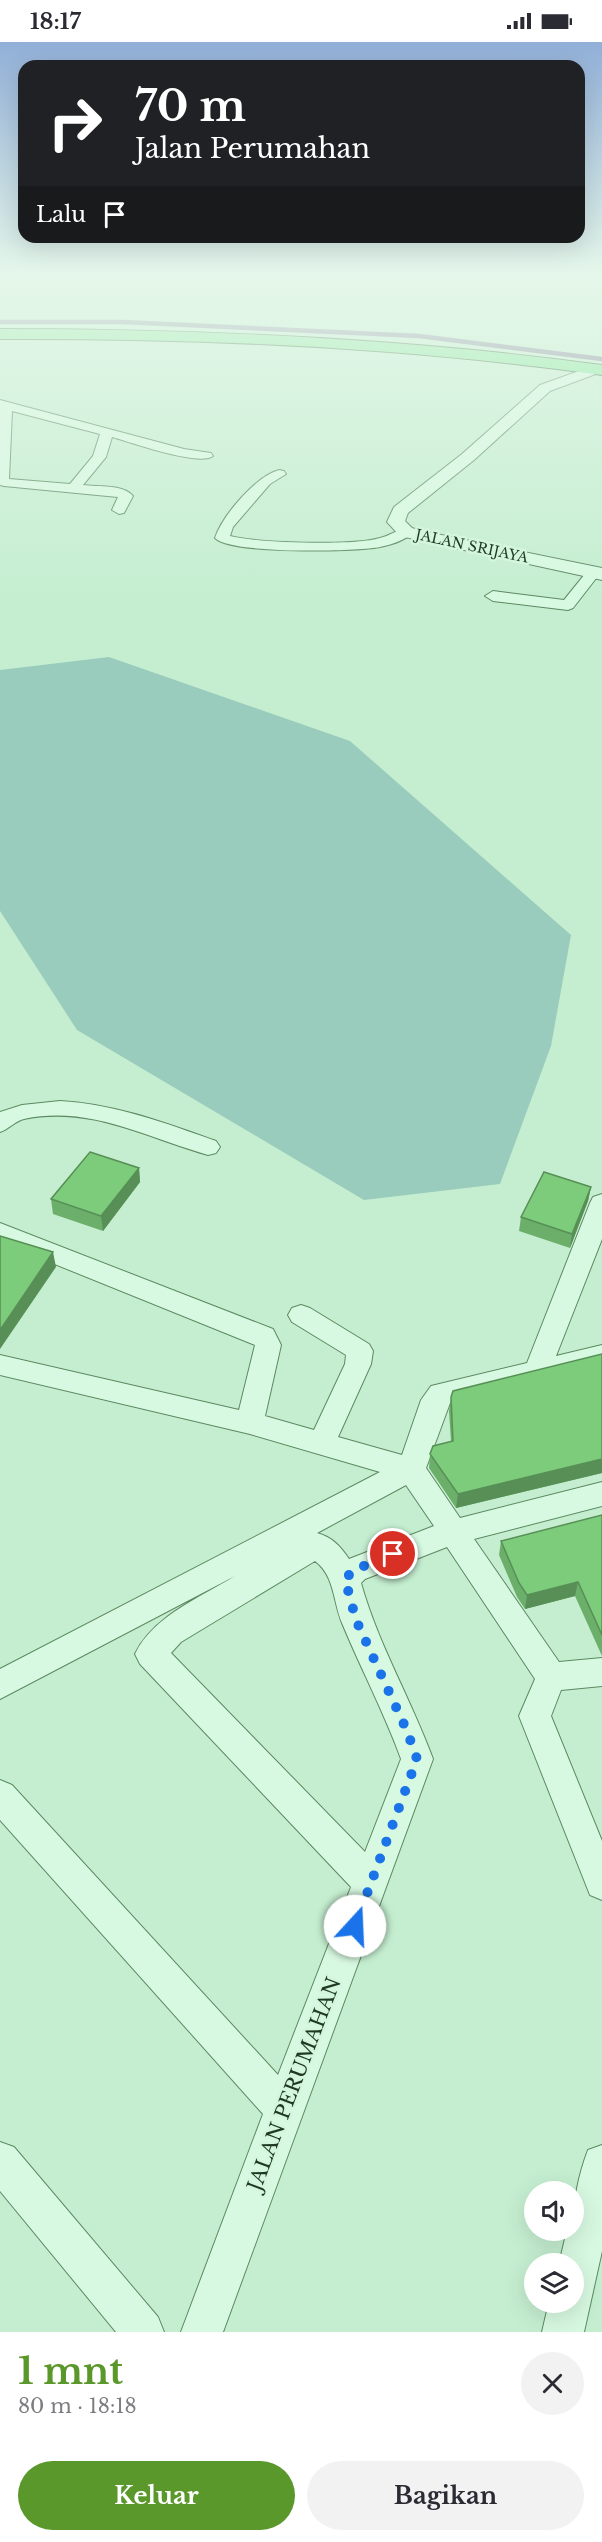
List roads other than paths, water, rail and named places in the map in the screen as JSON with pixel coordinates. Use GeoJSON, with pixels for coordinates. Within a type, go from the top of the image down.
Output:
{"type":"FeatureCollection","features":[{"type":"Feature","properties":{"kind":"street"},"geometry":{"type":"LineString","coordinates":[[543,380],[545,388],[566,380]]}},
{"type":"Feature","properties":{"kind":"street","name":"JALAN SRIJAYA"},"geometry":{"type":"LineString","coordinates":[[545,388],[468,457],[400,511],[396,522],[406,532],[598,573]]}},
{"type":"Feature","properties":{"kind":"street"},"geometry":{"type":"LineString","coordinates":[[119,510],[126,496],[124,494],[2,481],[3,405],[183,453],[206,456]]}},
{"type":"Feature","properties":{"kind":"street"},"geometry":{"type":"LineString","coordinates":[[74,488],[99,457],[106,432]]}},
{"type":"Feature","properties":{"kind":"street"},"geometry":{"type":"LineString","coordinates":[[279,474],[265,481],[226,526],[221,535],[224,540],[273,545],[380,543],[406,532]]}},
{"type":"Feature","properties":{"kind":"street"},"geometry":{"type":"LineString","coordinates":[[493,596],[568,605],[598,573]]}},
{"type":"Feature","properties":{"kind":"street"},"geometry":{"type":"LineString","coordinates":[[0,1124],[10,1115],[20,1112],[81,1109],[129,1118],[208,1147]]}},
{"type":"Feature","properties":{"kind":"street"},"geometry":{"type":"LineString","coordinates":[[537,1370],[595,1242],[602,1203]]}},
{"type":"Feature","properties":{"kind":"street"},"geometry":{"type":"LineString","coordinates":[[0,1232],[264,1336],[268,1345],[250,1423]]}},
{"type":"Feature","properties":{"kind":"street"},"geometry":{"type":"LineString","coordinates":[[301,1315],[360,1351],[358,1364],[322,1442]]}},
{"type":"Feature","properties":{"kind":"street"},"geometry":{"type":"LineString","coordinates":[[0,1685],[411,1469],[435,1401],[441,1394],[602,1355]]}},
{"type":"Feature","properties":{"kind":"street"},"geometry":{"type":"LineString","coordinates":[[0,1365],[250,1423],[411,1469],[551,1677]]}},
{"type":"Feature","properties":{"kind":"street"},"geometry":{"type":"LineString","coordinates":[[345,1579],[354,1570],[452,1532],[602,1494]]}},
{"type":"Feature","properties":{"kind":"street","name":"JALAN PERUMAHAN"},"geometry":{"type":"LineString","coordinates":[[202,2332],[284,2109],[371,1883],[417,1759],[407,1731],[356,1620],[345,1579],[330,1556],[317,1545],[259,1577],[170,1632],[151,1654],[371,1883]]}},
{"type":"Feature","properties":{"kind":"street"},"geometry":{"type":"LineString","coordinates":[[551,1677],[602,1672]]}},
{"type":"Feature","properties":{"kind":"street"},"geometry":{"type":"LineString","coordinates":[[551,1677],[535,1716],[602,1883]]}},
{"type":"Feature","properties":{"kind":"street"},"geometry":{"type":"LineString","coordinates":[[0,1796],[284,2109]]}},
{"type":"Feature","properties":{"kind":"street"},"geometry":{"type":"LineString","coordinates":[[0,2160],[143,2332]]}},
{"type":"Feature","properties":{"kind":"street"},"geometry":{"type":"LineString","coordinates":[[582,2253],[602,2164]]}},
{"type":"Feature","properties":{"kind":"street"},"geometry":{"type":"LineString","coordinates":[[564,2332],[568,2313]]}}]}
